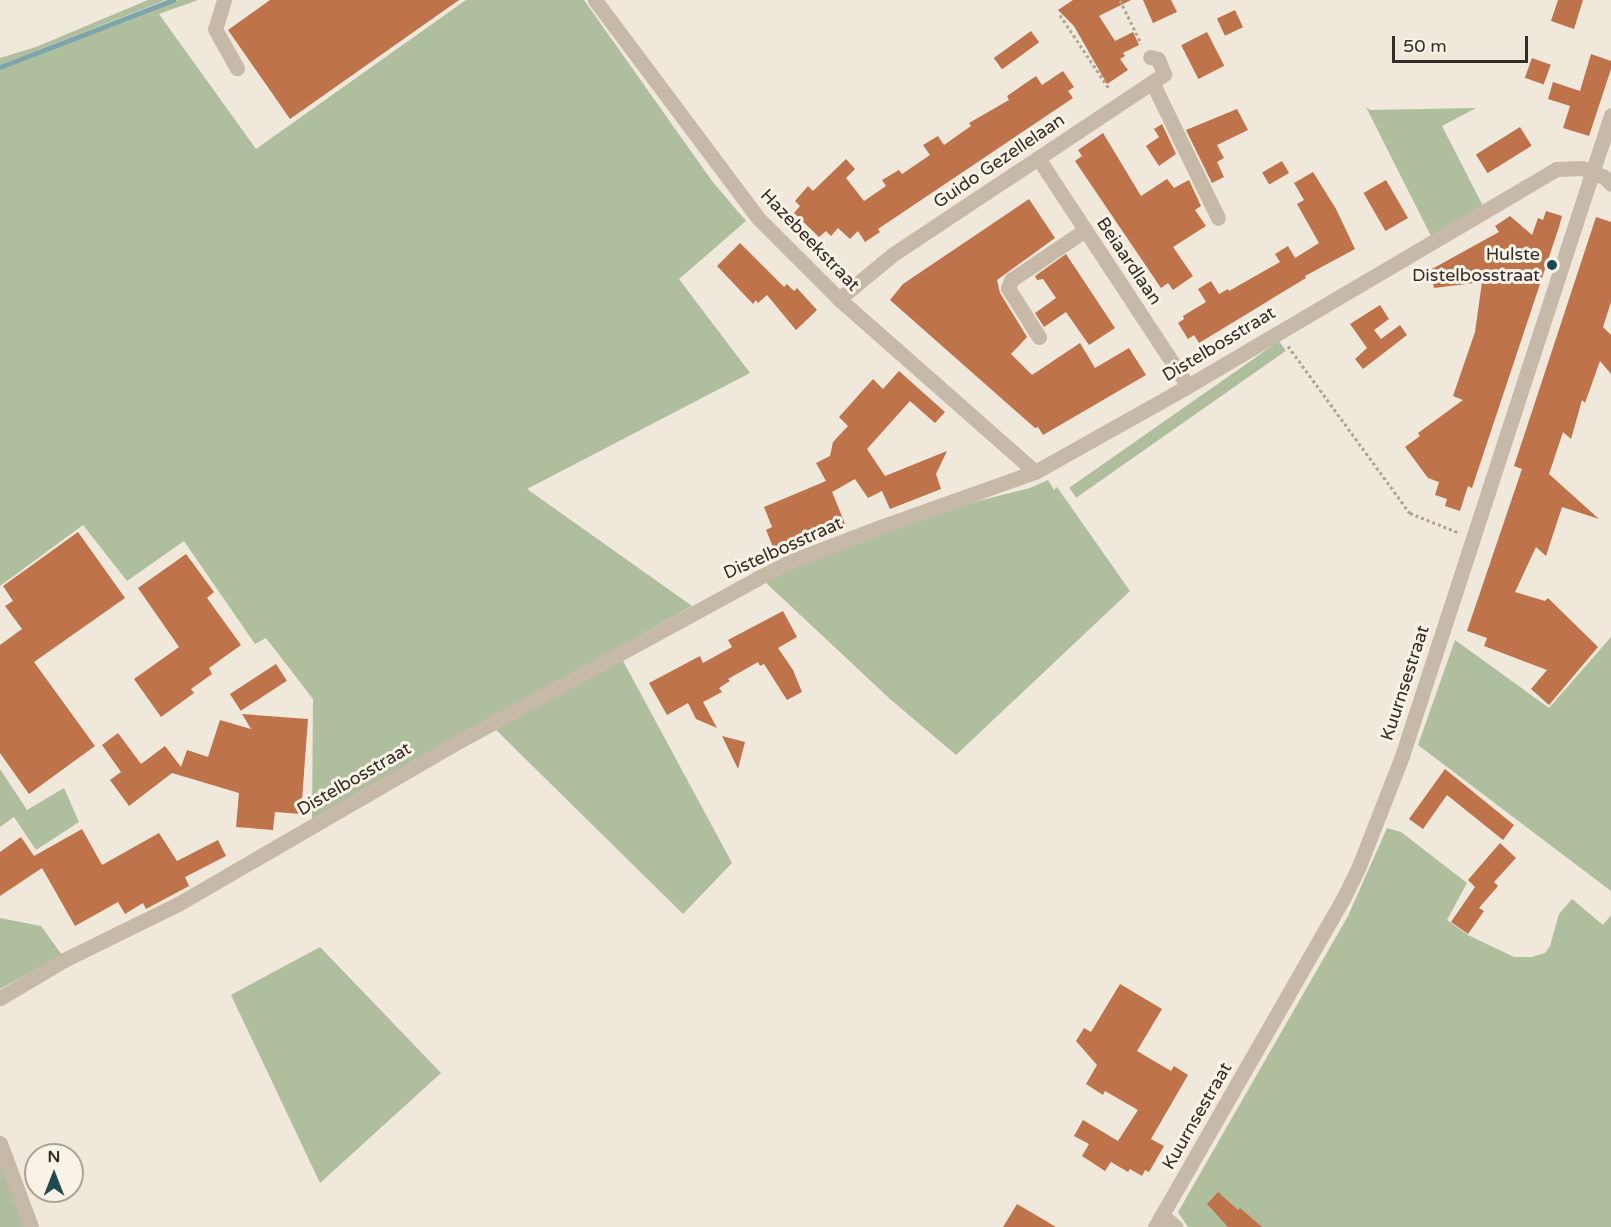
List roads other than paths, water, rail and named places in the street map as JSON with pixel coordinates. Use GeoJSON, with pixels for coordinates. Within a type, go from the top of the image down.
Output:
{"type":"FeatureCollection","features":[{"type":"Feature","properties":{"kind":"street"},"geometry":{"type":"LineString","coordinates":[[224,0],[215,29],[237,68]]}},
{"type":"Feature","properties":{"kind":"street","name":"Hazebeekstraat"},"geometry":{"type":"LineString","coordinates":[[595,0],[758,218],[839,299],[1035,472]]}},
{"type":"Feature","properties":{"kind":"street"},"geometry":{"type":"LineString","coordinates":[[1150,57],[1158,59],[1164,74],[1152,82],[1218,218]]}},
{"type":"Feature","properties":{"kind":"street","name":"Guido Gezellelaan"},"geometry":{"type":"LineString","coordinates":[[839,299],[892,255],[1152,82]]}},
{"type":"Feature","properties":{"kind":"street","name":"Kuurnsestraat"},"geometry":{"type":"LineString","coordinates":[[1159,1221],[1359,866],[1402,756],[1611,116]]}},
{"type":"Feature","properties":{"kind":"street","name":"Beiaardlaan"},"geometry":{"type":"LineString","coordinates":[[1038,158],[1188,386]]}},
{"type":"Feature","properties":{"kind":"street","name":"Distelbosstraat"},"geometry":{"type":"LineString","coordinates":[[0,998],[64,960],[178,904],[453,745],[756,579],[789,562],[1035,472],[1188,386],[1556,169],[1582,168],[1592,172]]}},
{"type":"Feature","properties":{"kind":"street"},"geometry":{"type":"LineString","coordinates":[[1592,172],[1604,177],[1611,184]]}},
{"type":"Feature","properties":{"kind":"street"},"geometry":{"type":"LineString","coordinates":[[1039,337],[1008,288],[1011,280],[1085,230]]}},
{"type":"Feature","properties":{"kind":"street"},"geometry":{"type":"LineString","coordinates":[[0,1143],[30,1227]]}},
{"type":"Feature","properties":{"kind":"street"},"geometry":{"type":"LineString","coordinates":[[1159,1221],[1176,1227]]}},
{"type":"Feature","properties":{"kind":"waterway"},"geometry":{"type":"LineString","coordinates":[[0,67],[173,0]]}},
{"type":"Feature","properties":{"kind":"place","name":"Hulste Distelbosstraat"},"geometry":{"type":"Point","coordinates":[1552,265]}}]}
